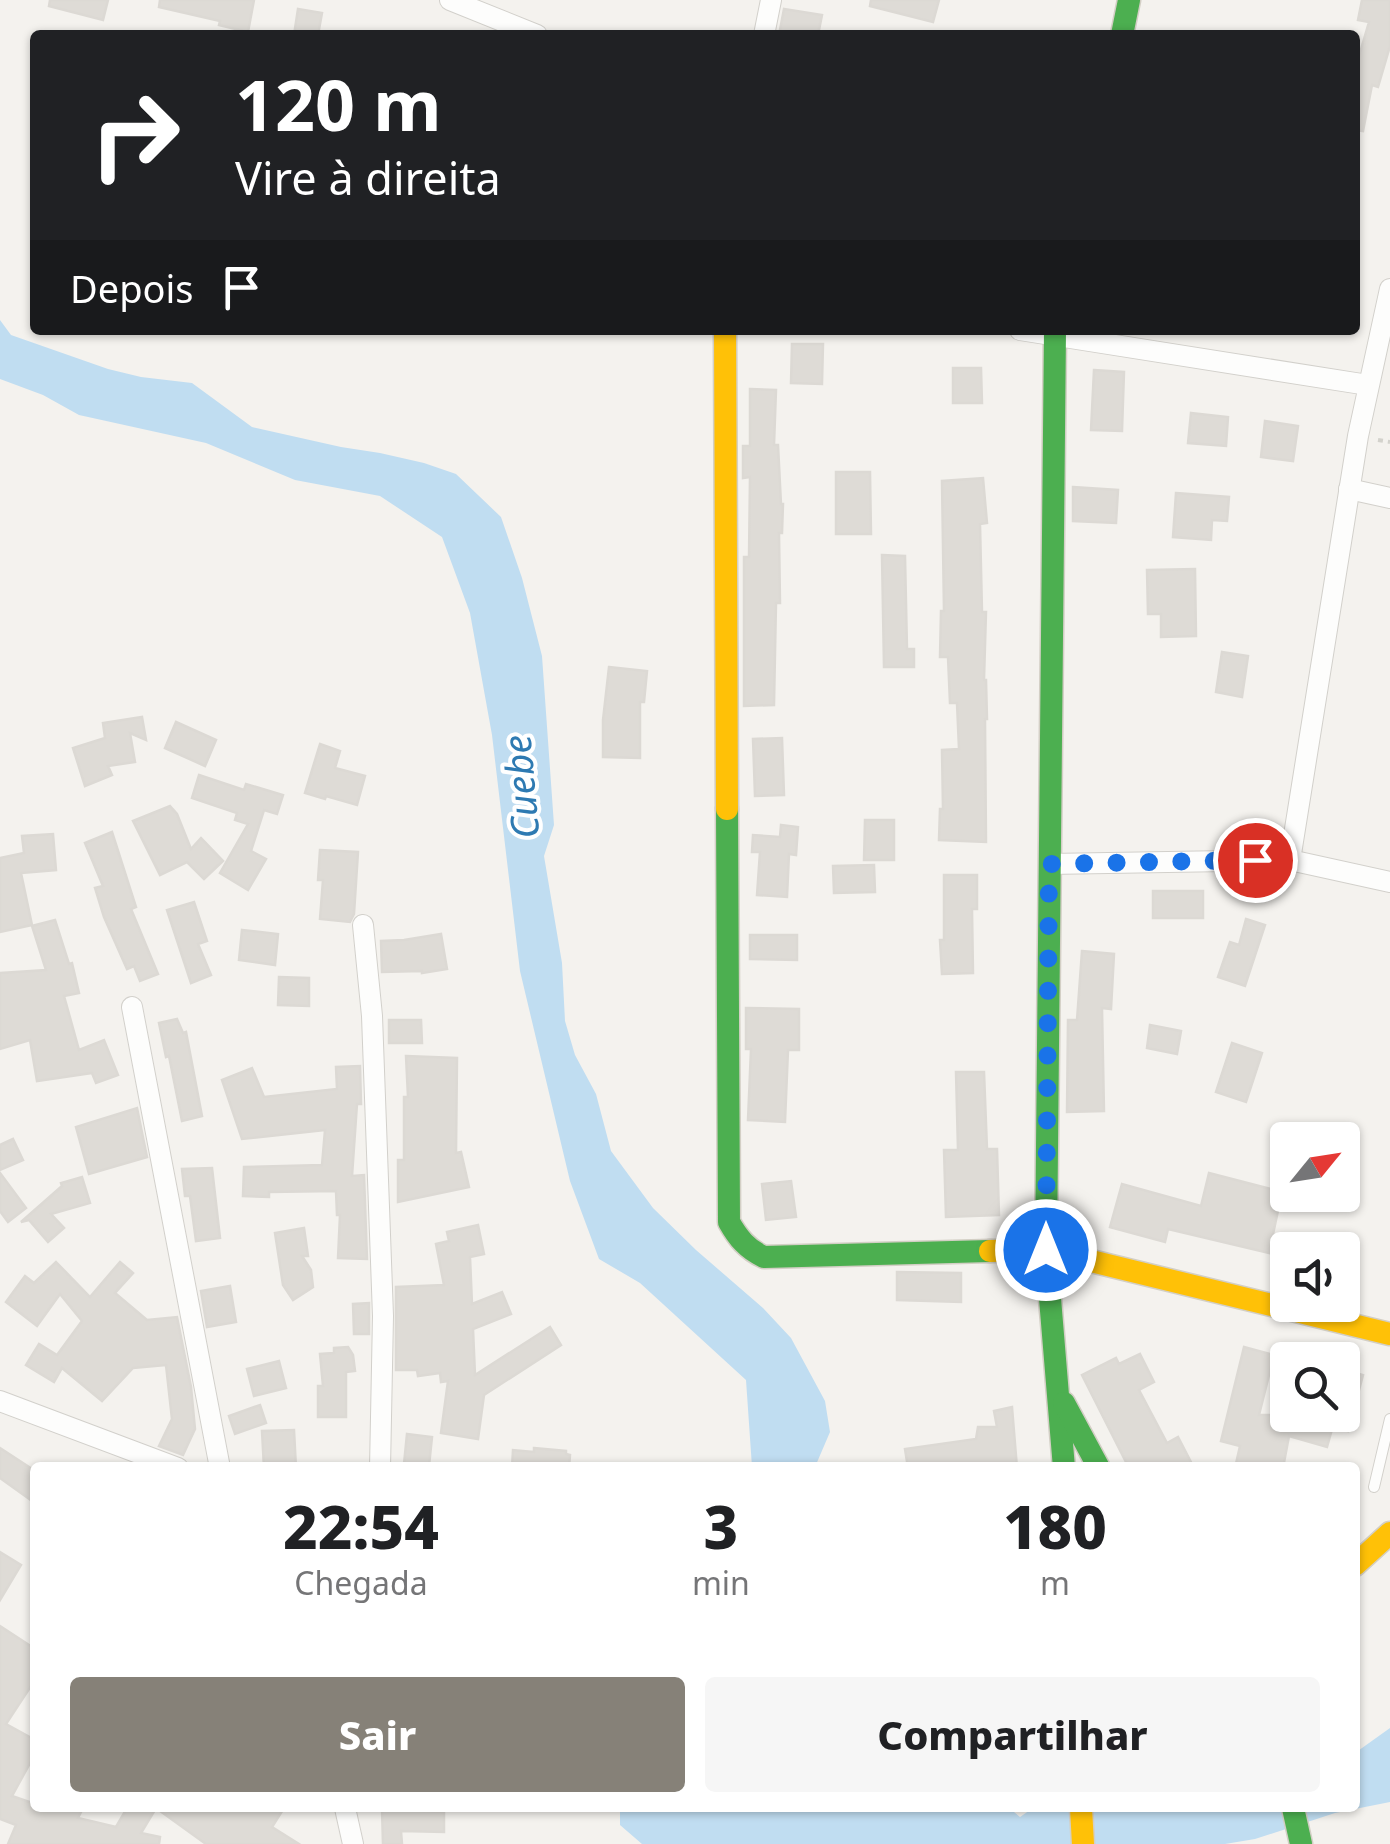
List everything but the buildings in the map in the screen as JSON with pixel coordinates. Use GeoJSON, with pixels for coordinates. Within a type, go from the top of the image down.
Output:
{"type":"FeatureCollection","features":[{"type":"Feature","properties":{"kind":"main road"},"geometry":{"type":"LineString","coordinates":[[1123,30],[1130,0]]}},
{"type":"Feature","properties":{"kind":"main road"},"geometry":{"type":"LineString","coordinates":[[725,335],[728,1222],[740,1241],[764,1258],[1046,1250],[1390,1334]]}},
{"type":"Feature","properties":{"kind":"main road"},"geometry":{"type":"LineString","coordinates":[[1054,335],[1046,1250],[1064,1462]]}},
{"type":"Feature","properties":{"kind":"main road"},"geometry":{"type":"LineString","coordinates":[[1060,1395],[1096,1462]]}},
{"type":"Feature","properties":{"kind":"main road"},"geometry":{"type":"LineString","coordinates":[[1360,1560],[1390,1533]]}},
{"type":"Feature","properties":{"kind":"main road"},"geometry":{"type":"LineString","coordinates":[[1081,1812],[1083,1844]]}},
{"type":"Feature","properties":{"kind":"main road"},"geometry":{"type":"LineString","coordinates":[[1295,1812],[1301,1844]]}},
{"type":"Feature","properties":{"kind":"street"},"geometry":{"type":"LineString","coordinates":[[450,0],[525,30]]}},
{"type":"Feature","properties":{"kind":"street"},"geometry":{"type":"LineString","coordinates":[[765,30],[771,0]]}},
{"type":"Feature","properties":{"kind":"street"},"geometry":{"type":"LineString","coordinates":[[1290,860],[1349,489],[1390,289]]}},
{"type":"Feature","properties":{"kind":"street"},"geometry":{"type":"LineString","coordinates":[[1066,335],[1368,385]]}},
{"type":"Feature","properties":{"kind":"street"},"geometry":{"type":"LineString","coordinates":[[1349,489],[1390,498]]}},
{"type":"Feature","properties":{"kind":"street"},"geometry":{"type":"LineString","coordinates":[[1049,864],[1290,860],[1390,882]]}},
{"type":"Feature","properties":{"kind":"street"},"geometry":{"type":"LineString","coordinates":[[363,924],[372,1016],[382,1298],[380,1462]]}},
{"type":"Feature","properties":{"kind":"street"},"geometry":{"type":"LineString","coordinates":[[132,1007],[219,1462]]}},
{"type":"Feature","properties":{"kind":"street"},"geometry":{"type":"LineString","coordinates":[[0,1400],[162,1462]]}},
{"type":"Feature","properties":{"kind":"street"},"geometry":{"type":"LineString","coordinates":[[346,1812],[353,1844]]}},
{"type":"Feature","properties":{"kind":"lane"},"geometry":{"type":"LineString","coordinates":[[1374,1487],[1390,1419]]}},
{"type":"Feature","properties":{"kind":"water","name":"Cuebe"},"geometry":{"type":"Polygon","coordinates":[[[0,320],[11,335],[108,369],[192,383],[252,427],[424,463],[456,474],[501,517],[542,656],[554,825],[544,856],[562,963],[565,1021],[575,1055],[596,1094],[611,1151],[653,1208],[791,1338],[825,1401],[830,1432],[817,1462],[752,1462],[746,1380],[640,1283],[599,1259],[570,1181],[520,971],[492,735],[470,613],[442,537],[380,496],[295,480],[206,443],[79,415],[43,395],[0,379],[0,320]]]}},
{"type":"Feature","properties":{"kind":"water"},"geometry":{"type":"Polygon","coordinates":[[[1390,1728],[1390,1802],[1360,1808],[1360,1749],[1390,1728]]]}},
{"type":"Feature","properties":{"kind":"water"},"geometry":{"type":"Polygon","coordinates":[[[620,1812],[1014,1812],[1020,1817],[1027,1812],[1340,1812],[1255,1839],[1225,1844],[642,1844],[620,1825],[620,1812]]]}},
{"type":"Feature","properties":{"kind":"traffic: fast"},"geometry":{"type":"LineString","coordinates":[[1123,30],[1129,0]]}},
{"type":"Feature","properties":{"kind":"traffic: fast"},"geometry":{"type":"LineString","coordinates":[[1055,335],[1046,1250],[1064,1462]]}},
{"type":"Feature","properties":{"kind":"traffic: fast"},"geometry":{"type":"LineString","coordinates":[[727,809],[732,1228],[748,1247],[764,1257],[990,1251]]}},
{"type":"Feature","properties":{"kind":"traffic: fast"},"geometry":{"type":"LineString","coordinates":[[1064,1403],[1096,1462]]}},
{"type":"Feature","properties":{"kind":"traffic: fast"},"geometry":{"type":"LineString","coordinates":[[1294,1812],[1301,1844]]}},
{"type":"Feature","properties":{"kind":"traffic: slow"},"geometry":{"type":"LineString","coordinates":[[725,335],[727,809]]}},
{"type":"Feature","properties":{"kind":"traffic: slow"},"geometry":{"type":"LineString","coordinates":[[990,1251],[1046,1250],[1390,1334]]}},
{"type":"Feature","properties":{"kind":"traffic: slow"},"geometry":{"type":"LineString","coordinates":[[1360,1560],[1390,1533]]}},
{"type":"Feature","properties":{"kind":"traffic: slow"},"geometry":{"type":"LineString","coordinates":[[1081,1812],[1083,1844]]}},
{"type":"Feature","properties":{"kind":"route"},"geometry":{"type":"LineString","coordinates":[[1046,1250],[1049,864],[1255,860]]}}]}
